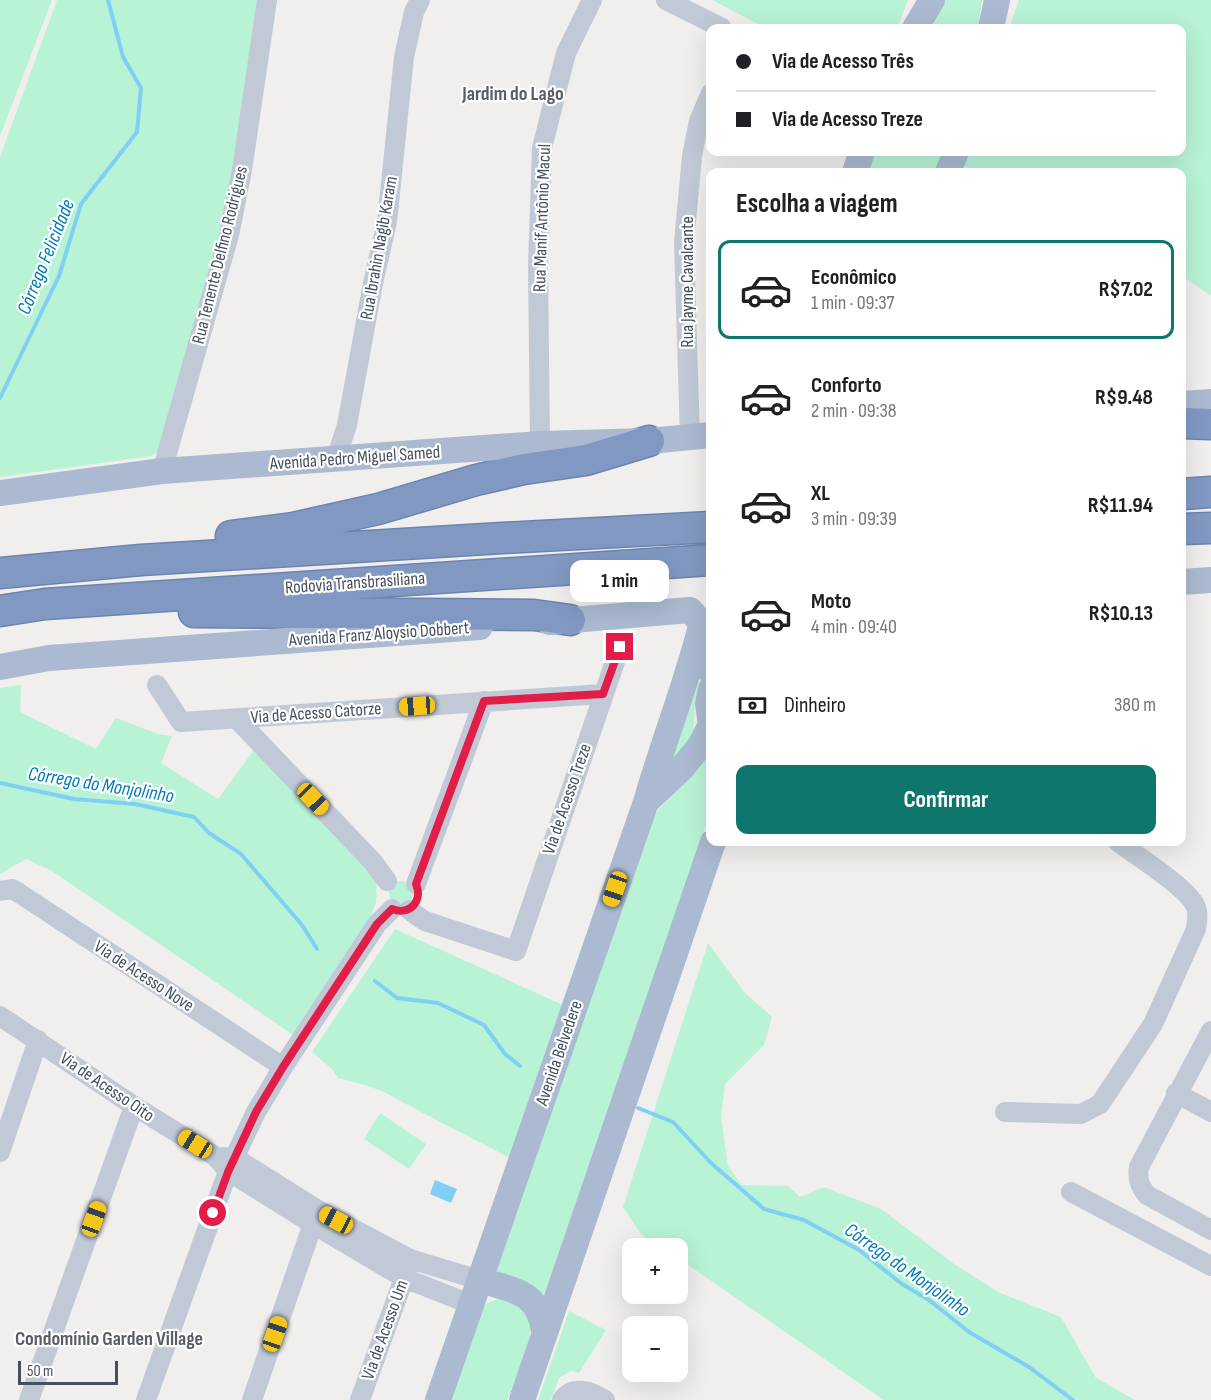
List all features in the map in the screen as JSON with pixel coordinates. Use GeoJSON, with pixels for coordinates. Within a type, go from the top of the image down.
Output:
{"type":"FeatureCollection","features":[{"type":"Feature","properties":{"kind":"highway"},"geometry":{"type":"LineString","coordinates":[[1186,423],[1211,424]]}},
{"type":"Feature","properties":{"kind":"highway"},"geometry":{"type":"LineString","coordinates":[[14,572],[70,556],[293,528],[378,509],[524,469],[586,460],[649,441]]}},
{"type":"Feature","properties":{"kind":"highway"},"geometry":{"type":"LineString","coordinates":[[1186,494],[1211,492]]}},
{"type":"Feature","properties":{"kind":"highway","name":"Rodovia Transbrasiliana"},"geometry":{"type":"LineString","coordinates":[[14,572],[152,559],[706,527]]}},
{"type":"Feature","properties":{"kind":"highway"},"geometry":{"type":"LineString","coordinates":[[1186,529],[1211,528]]}},
{"type":"Feature","properties":{"kind":"highway","name":"Rodovia Transbrasiliana"},"geometry":{"type":"LineString","coordinates":[[0,611],[45,604],[706,560]]}},
{"type":"Feature","properties":{"kind":"highway"},"geometry":{"type":"LineString","coordinates":[[45,604],[69,611],[91,612],[534,615],[570,620]]}},
{"type":"Feature","properties":{"kind":"main road"},"geometry":{"type":"LineString","coordinates":[[917,24],[932,0]]}},
{"type":"Feature","properties":{"kind":"main road"},"geometry":{"type":"LineString","coordinates":[[992,24],[997,0]]}},
{"type":"Feature","properties":{"kind":"main road"},"geometry":{"type":"LineString","coordinates":[[1186,404],[1211,402]]}},
{"type":"Feature","properties":{"kind":"main road","name":"Avenida Pedro Miguel Samed"},"geometry":{"type":"LineString","coordinates":[[0,493],[162,471],[540,444],[700,437]]}},
{"type":"Feature","properties":{"kind":"main road"},"geometry":{"type":"LineString","coordinates":[[1186,582],[1211,580]]}},
{"type":"Feature","properties":{"kind":"main road","name":"Avenida Franz Aloysio Dobbert"},"geometry":{"type":"LineString","coordinates":[[0,666],[49,658],[690,610],[702,622]]}},
{"type":"Feature","properties":{"kind":"main road"},"geometry":{"type":"LineString","coordinates":[[702,622],[706,638]]}},
{"type":"Feature","properties":{"kind":"main road"},"geometry":{"type":"LineString","coordinates":[[646,802],[661,750],[693,658],[702,622]]}},
{"type":"Feature","properties":{"kind":"main road","name":"Avenida Belvedere"},"geometry":{"type":"LineString","coordinates":[[438,1400],[646,802],[682,768],[700,746],[706,735]]}},
{"type":"Feature","properties":{"kind":"main road"},"geometry":{"type":"LineString","coordinates":[[522,1400],[712,846]]}},
{"type":"Feature","properties":{"kind":"main road"},"geometry":{"type":"LineString","coordinates":[[480,1280],[526,1296],[536,1306],[542,1318],[544,1331]]}},
{"type":"Feature","properties":{"kind":"street","name":"Rua Tenente Delfino Rodrigues"},"geometry":{"type":"LineString","coordinates":[[162,471],[229,236],[242,170],[267,0]]}},
{"type":"Feature","properties":{"kind":"street","name":"Rua Ibrahin Nagib Karam"},"geometry":{"type":"LineString","coordinates":[[336,459],[347,425],[373,283],[387,222],[404,57],[414,12],[420,0]]}},
{"type":"Feature","properties":{"kind":"street","name":"Rua Manif Antônio Macul"},"geometry":{"type":"LineString","coordinates":[[540,444],[538,266],[542,148],[566,53],[592,0]]}},
{"type":"Feature","properties":{"kind":"street"},"geometry":{"type":"LineString","coordinates":[[666,0],[714,24]]}},
{"type":"Feature","properties":{"kind":"street","name":"Rua Jayme Cavalcante"},"geometry":{"type":"LineString","coordinates":[[700,437],[684,243],[692,156],[699,121],[706,105]]}},
{"type":"Feature","properties":{"kind":"street","name":"Via de Acesso Treze"},"geometry":{"type":"LineString","coordinates":[[401,893],[425,921],[516,951],[620,647]]}},
{"type":"Feature","properties":{"kind":"street","name":"Via de Acesso Catorze"},"geometry":{"type":"LineString","coordinates":[[157,685],[181,722],[603,694]]}},
{"type":"Feature","properties":{"kind":"street"},"geometry":{"type":"LineString","coordinates":[[146,1400],[232,1165],[256,1112],[377,924],[424,862],[484,701]]}},
{"type":"Feature","properties":{"kind":"street"},"geometry":{"type":"LineString","coordinates":[[237,719],[401,893]]}},
{"type":"Feature","properties":{"kind":"street"},"geometry":{"type":"LineString","coordinates":[[1005,1112],[1081,1114],[1100,1104],[1153,1024],[1196,929],[1195,906],[1182,889],[1123,846]]}},
{"type":"Feature","properties":{"kind":"street","name":"Via de Acesso Nove"},"geometry":{"type":"LineString","coordinates":[[2,890],[20,893],[283,1067]]}},
{"type":"Feature","properties":{"kind":"street","name":"Via de Acesso Oito"},"geometry":{"type":"LineString","coordinates":[[0,1016],[134,1106],[315,1217]]}},
{"type":"Feature","properties":{"kind":"street"},"geometry":{"type":"LineString","coordinates":[[1211,1031],[1176,1094],[1139,1167],[1137,1176],[1141,1188],[1155,1200],[1211,1230]]}},
{"type":"Feature","properties":{"kind":"street"},"geometry":{"type":"LineString","coordinates":[[0,1152],[38,1040]]}},
{"type":"Feature","properties":{"kind":"street"},"geometry":{"type":"LineString","coordinates":[[1176,1094],[1211,1112]]}},
{"type":"Feature","properties":{"kind":"street"},"geometry":{"type":"LineString","coordinates":[[29,1400],[134,1106]]}},
{"type":"Feature","properties":{"kind":"street"},"geometry":{"type":"LineString","coordinates":[[1071,1192],[1211,1266]]}},
{"type":"Feature","properties":{"kind":"street"},"geometry":{"type":"LineString","coordinates":[[315,1217],[410,1259],[480,1280]]}},
{"type":"Feature","properties":{"kind":"street"},"geometry":{"type":"LineString","coordinates":[[315,1217],[404,1278],[470,1304]]}},
{"type":"Feature","properties":{"kind":"street"},"geometry":{"type":"LineString","coordinates":[[252,1400],[315,1217]]}},
{"type":"Feature","properties":{"kind":"street","name":"Via de Acesso Um"},"geometry":{"type":"LineString","coordinates":[[360,1400],[410,1259]]}},
{"type":"Feature","properties":{"kind":"street"},"geometry":{"type":"LineString","coordinates":[[443,1293],[450,1270]]}},
{"type":"Feature","properties":{"kind":"street"},"geometry":{"type":"LineString","coordinates":[[570,1395],[596,1394],[605,1400]]}},
{"type":"Feature","properties":{"kind":"green space"},"geometry":{"type":"Polygon","coordinates":[[[0,0],[52,0],[0,136],[0,0]]]}},
{"type":"Feature","properties":{"kind":"green space"},"geometry":{"type":"Polygon","coordinates":[[[57,0],[261,0],[238,169],[160,450],[152,456],[0,477],[0,157],[57,0]]]}},
{"type":"Feature","properties":{"kind":"green space"},"geometry":{"type":"Polygon","coordinates":[[[712,0],[908,0],[899,24],[758,24],[712,0]]]}},
{"type":"Feature","properties":{"kind":"green space"},"geometry":{"type":"Polygon","coordinates":[[[942,0],[982,0],[979,24],[930,24],[942,0]]]}},
{"type":"Feature","properties":{"kind":"green space"},"geometry":{"type":"Polygon","coordinates":[[[1019,0],[1211,0],[1211,296],[1186,279],[1186,168],[968,168],[963,166],[967,156],[1186,156],[1186,24],[1010,24],[1019,0]]]}},
{"type":"Feature","properties":{"kind":"green space"},"geometry":{"type":"Polygon","coordinates":[[[873,156],[944,156],[940,168],[868,168],[873,156]]]}},
{"type":"Feature","properties":{"kind":"green space"},"geometry":{"type":"Polygon","coordinates":[[[702,669],[695,703],[693,733],[668,768],[702,669]]]}},
{"type":"Feature","properties":{"kind":"green space"},"geometry":{"type":"Polygon","coordinates":[[[21,685],[20,712],[96,749],[116,718],[158,734],[172,736],[161,763],[218,799],[254,750],[377,877],[376,902],[370,919],[295,1036],[52,871],[26,859],[0,874],[0,688],[21,685]]]}},
{"type":"Feature","properties":{"kind":"green space"},"geometry":{"type":"Polygon","coordinates":[[[706,758],[706,825],[543,1299],[494,1270],[655,814],[706,758]]]}},
{"type":"Feature","properties":{"kind":"green space"},"geometry":{"type":"Polygon","coordinates":[[[401,881],[410,884],[413,893],[410,902],[401,905],[392,902],[389,893],[392,884],[401,881]]]}},
{"type":"Feature","properties":{"kind":"green space"},"geometry":{"type":"Polygon","coordinates":[[[395,929],[565,1006],[510,1158],[388,1094],[338,1078],[332,1069],[312,1052],[395,929]]]}},
{"type":"Feature","properties":{"kind":"green space"},"geometry":{"type":"Polygon","coordinates":[[[708,943],[745,993],[772,1017],[764,1045],[725,1084],[721,1116],[728,1166],[742,1185],[788,1186],[800,1197],[824,1187],[881,1209],[954,1264],[998,1292],[1061,1317],[1096,1378],[1135,1400],[884,1400],[688,1265],[688,1238],[645,1238],[623,1207],[708,943]]]}},
{"type":"Feature","properties":{"kind":"green space"},"geometry":{"type":"Polygon","coordinates":[[[380,1113],[426,1144],[409,1169],[364,1139],[380,1113]]]}},
{"type":"Feature","properties":{"kind":"green space"},"geometry":{"type":"Polygon","coordinates":[[[497,1299],[521,1305],[530,1324],[526,1354],[507,1400],[452,1400],[455,1380],[479,1313],[484,1305],[497,1299]]]}},
{"type":"Feature","properties":{"kind":"green space"},"geometry":{"type":"Polygon","coordinates":[[[569,1311],[606,1330],[579,1373],[571,1371],[559,1378],[551,1400],[538,1400],[569,1311]]]}},
{"type":"Feature","properties":{"kind":"water"},"geometry":{"type":"Polygon","coordinates":[[[435,1180],[457,1189],[451,1203],[430,1194],[435,1180]]]}},
{"type":"Feature","properties":{"kind":"waterway","name":"Córrego Felicidade"},"geometry":{"type":"LineString","coordinates":[[0,398],[59,276],[81,204],[137,132],[141,88],[123,57],[108,0]]}},
{"type":"Feature","properties":{"kind":"waterway","name":"Córrego do Monjolinho"},"geometry":{"type":"LineString","coordinates":[[0,783],[74,799],[135,804],[194,817],[209,833],[241,854],[302,925],[317,949]]}},
{"type":"Feature","properties":{"kind":"waterway","name":"Córrego do Monjolinho"},"geometry":{"type":"LineString","coordinates":[[375,981],[397,998],[438,1003],[484,1025],[505,1054],[520,1066]]}},
{"type":"Feature","properties":{"kind":"waterway","name":"Córrego do Monjolinho"},"geometry":{"type":"LineString","coordinates":[[638,1108],[673,1122],[711,1163],[764,1209],[804,1220],[859,1250],[969,1332],[1029,1367],[1073,1400]]}},
{"type":"Feature","properties":{"kind":"district","name":"Jardim do Lago"},"geometry":{"type":"Point","coordinates":[513,94]}},
{"type":"Feature","properties":{"kind":"district","name":"Condomínio Garden Village"},"geometry":{"type":"Point","coordinates":[109,1339]}},
{"type":"Feature","properties":{"kind":"route"},"geometry":{"type":"LineString","coordinates":[[213,1213],[228,1172],[256,1112],[318,1013],[377,924],[392,909],[399,912],[406,911],[417,903],[419,893],[416,884],[484,701],[603,694],[620,647]]}}]}
